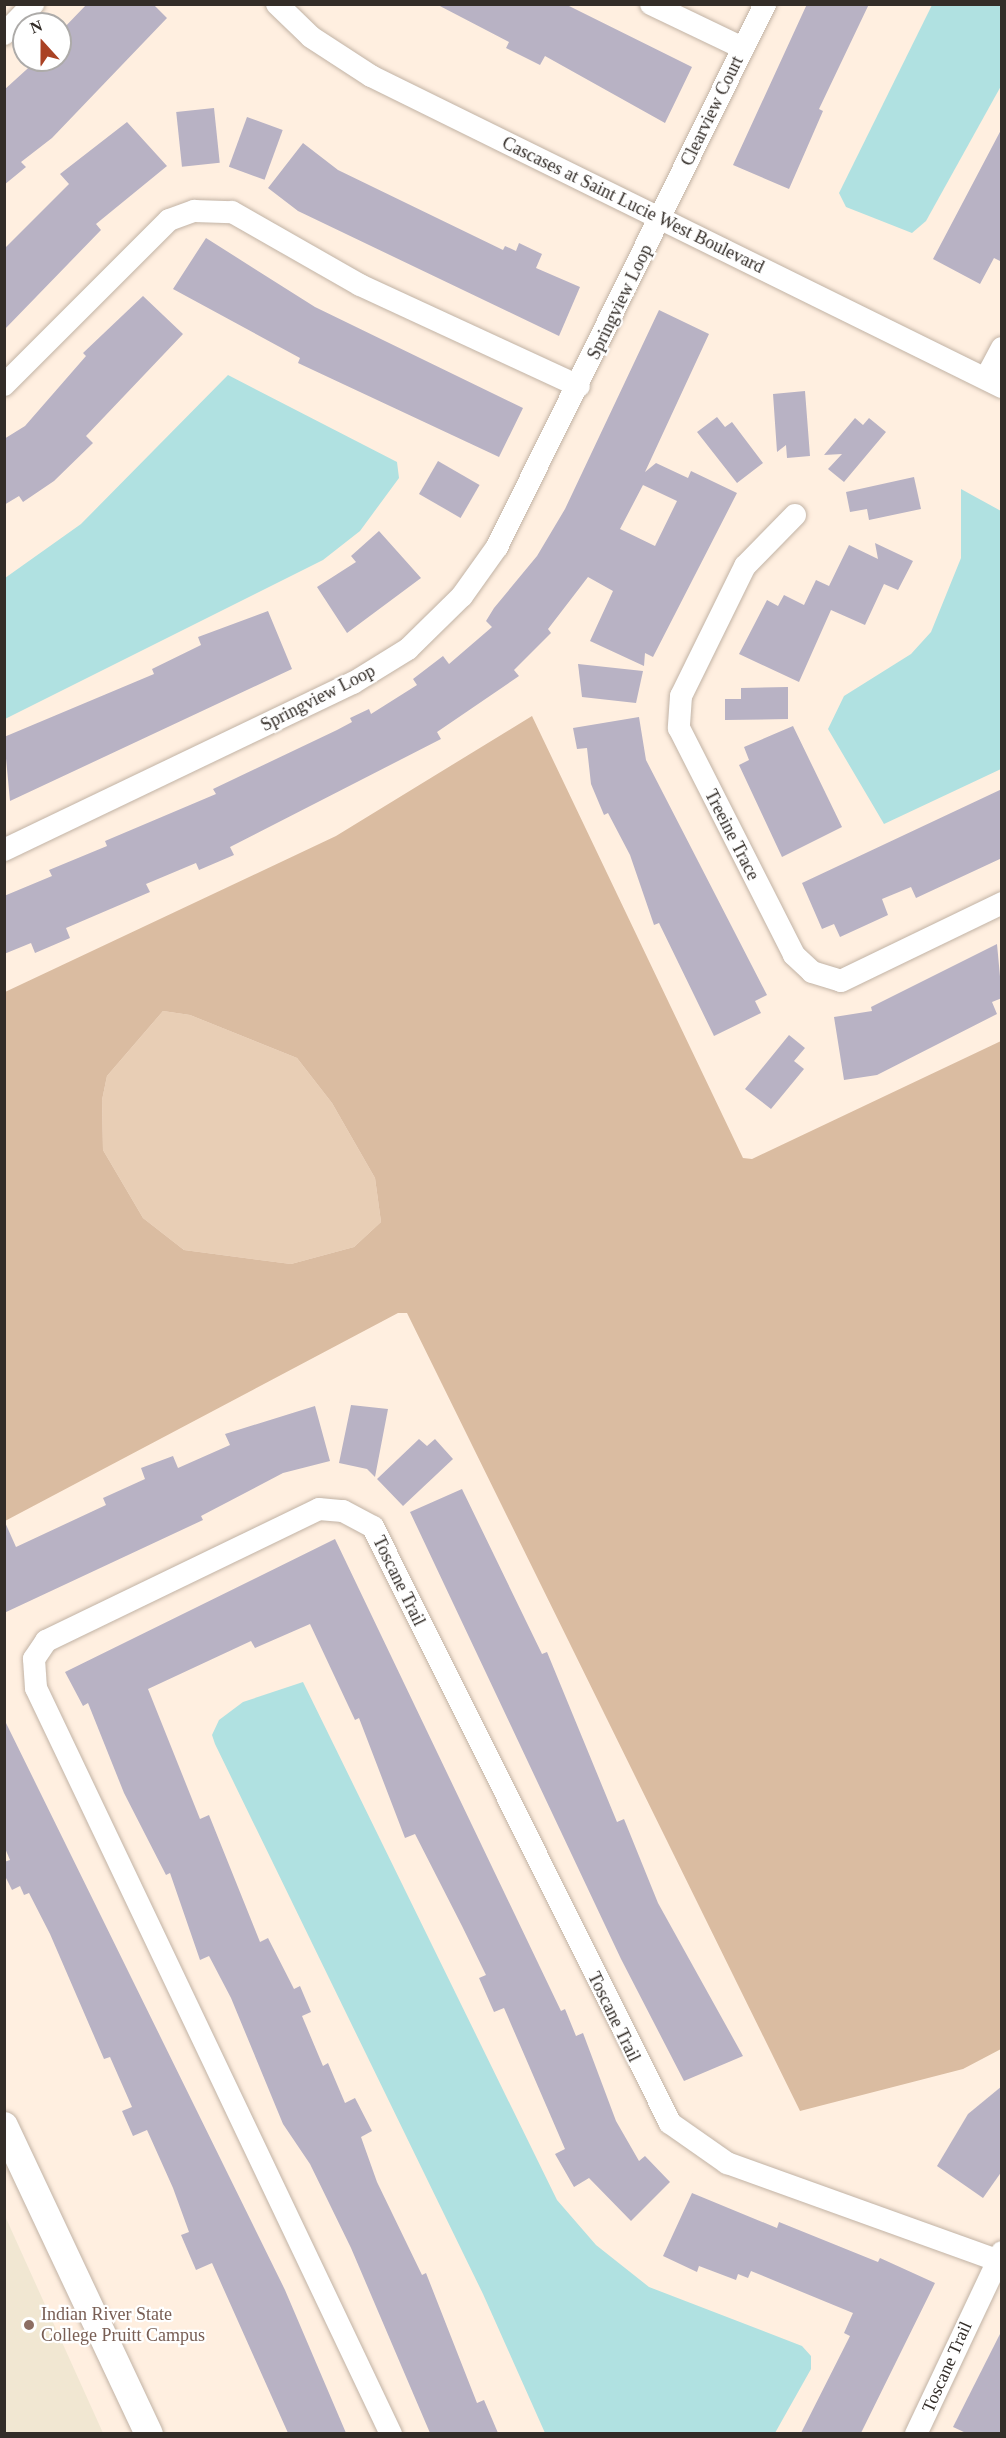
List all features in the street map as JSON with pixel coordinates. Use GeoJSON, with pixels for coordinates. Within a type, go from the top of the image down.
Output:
{"type":"FeatureCollection","features":[{"type":"Feature","properties":{"kind":"street","name":"Cascases at Saint Lucie West Boulevard"},"geometry":{"type":"LineString","coordinates":[[277,4],[311,37],[371,76],[994,382]]}},
{"type":"Feature","properties":{"kind":"street"},"geometry":{"type":"LineString","coordinates":[[651,4],[743,48]]}},
{"type":"Feature","properties":{"kind":"street","name":"Clearview Court"},"geometry":{"type":"LineString","coordinates":[[661,218],[765,4]]}},
{"type":"Feature","properties":{"kind":"street"},"geometry":{"type":"LineString","coordinates":[[4,34],[22,8]]}},
{"type":"Feature","properties":{"kind":"street"},"geometry":{"type":"LineString","coordinates":[[4,385],[169,220],[194,211],[232,212],[360,285],[579,386]]}},
{"type":"Feature","properties":{"kind":"street","name":"Springview Loop"},"geometry":{"type":"LineString","coordinates":[[4,850],[354,683],[408,649],[462,596],[497,547],[661,218]]}},
{"type":"Feature","properties":{"kind":"street"},"geometry":{"type":"LineString","coordinates":[[994,382],[1002,348]]}},
{"type":"Feature","properties":{"kind":"street","name":"Treeine Trace"},"geometry":{"type":"LineString","coordinates":[[795,515],[745,566],[681,696],[679,728],[794,955],[812,972],[841,981],[1002,903]]}},
{"type":"Feature","properties":{"kind":"street","name":"Toscane Trail"},"geometry":{"type":"LineString","coordinates":[[391,2433],[36,1688],[34,1659],[46,1641],[319,1509],[343,1511],[373,1527],[670,2123],[727,2163],[1000,2258],[916,2433]]}},
{"type":"Feature","properties":{"kind":"street"},"geometry":{"type":"LineString","coordinates":[[4,2126],[149,2433]]}},
{"type":"Feature","properties":{"kind":"shaded area"},"geometry":{"type":"Polygon","coordinates":[[[532,716],[743,1158],[752,1159],[1001,1041],[1001,2049],[963,2069],[800,2111],[407,1313],[398,1313],[5,1521],[5,992],[336,836],[532,716]],[[163,1011],[107,1076],[102,1100],[103,1150],[143,1218],[184,1250],[291,1264],[354,1247],[381,1222],[375,1178],[332,1103],[297,1058],[190,1015],[163,1011]]]}},
{"type":"Feature","properties":{"kind":"shaded area"},"geometry":{"type":"Polygon","coordinates":[[[163,1011],[190,1015],[297,1058],[332,1103],[375,1178],[381,1222],[354,1247],[291,1264],[184,1250],[143,1218],[103,1150],[102,1100],[107,1076],[163,1011]]]}},
{"type":"Feature","properties":{"kind":"shaded area","name":"Indian River State College Pruitt Campus"},"geometry":{"type":"Polygon","coordinates":[[[5,2216],[103,2433],[5,2433],[5,2216]]]}},
{"type":"Feature","properties":{"kind":"water"},"geometry":{"type":"Polygon","coordinates":[[[932,5],[1001,5],[1001,86],[926,221],[912,233],[846,207],[839,193],[932,5]]]}},
{"type":"Feature","properties":{"kind":"water"},"geometry":{"type":"Polygon","coordinates":[[[228,375],[397,462],[399,478],[360,531],[323,560],[5,719],[5,578],[81,524],[228,375]]]}},
{"type":"Feature","properties":{"kind":"water"},"geometry":{"type":"Polygon","coordinates":[[[961,489],[1001,511],[1001,769],[884,824],[828,729],[844,696],[911,654],[931,632],[961,558],[961,489]]]}},
{"type":"Feature","properties":{"kind":"water"},"geometry":{"type":"Polygon","coordinates":[[[303,1682],[557,2200],[596,2245],[649,2287],[802,2346],[811,2356],[811,2369],[775,2433],[545,2433],[483,2294],[212,1735],[219,1720],[243,1702],[303,1682]]]}},
{"type":"Feature","properties":{"kind":"building"},"geometry":{"type":"Polygon","coordinates":[[[87,4],[153,4],[167,18],[52,138],[21,162],[26,167],[4,185],[4,90],[24,72],[72,72],[72,20],[87,4]]]}},
{"type":"Feature","properties":{"kind":"building"},"geometry":{"type":"Polygon","coordinates":[[[436,4],[565,4],[692,67],[665,123],[545,56],[540,65],[506,48],[509,42],[436,4]]]}},
{"type":"Feature","properties":{"kind":"building"},"geometry":{"type":"Polygon","coordinates":[[[807,4],[869,4],[819,109],[823,111],[789,189],[733,165],[807,4]]]}},
{"type":"Feature","properties":{"kind":"building"},"geometry":{"type":"Polygon","coordinates":[[[214,108],[220,163],[182,167],[176,112],[214,108]]]}},
{"type":"Feature","properties":{"kind":"building"},"geometry":{"type":"Polygon","coordinates":[[[247,117],[283,130],[265,180],[229,167],[247,117]]]}},
{"type":"Feature","properties":{"kind":"building"},"geometry":{"type":"Polygon","coordinates":[[[127,122],[167,166],[96,224],[101,230],[4,330],[4,249],[69,184],[60,174],[127,122]]]}},
{"type":"Feature","properties":{"kind":"building"},"geometry":{"type":"Polygon","coordinates":[[[1002,128],[1002,262],[994,258],[980,284],[933,259],[1002,128]]]}},
{"type":"Feature","properties":{"kind":"building"},"geometry":{"type":"Polygon","coordinates":[[[303,143],[338,170],[503,250],[505,246],[516,251],[519,243],[542,254],[536,268],[580,287],[559,336],[298,211],[268,188],[303,143]]]}},
{"type":"Feature","properties":{"kind":"building"},"geometry":{"type":"Polygon","coordinates":[[[206,238],[315,307],[523,408],[499,457],[298,363],[300,358],[173,289],[206,238]]]}},
{"type":"Feature","properties":{"kind":"building"},"geometry":{"type":"Polygon","coordinates":[[[143,296],[183,334],[86,436],[93,443],[54,481],[23,502],[19,496],[4,505],[4,439],[25,426],[86,356],[83,353],[143,296]]]}},
{"type":"Feature","properties":{"kind":"building"},"geometry":{"type":"Polygon","coordinates":[[[659,310],[709,334],[645,472],[656,463],[688,478],[691,471],[737,493],[653,657],[645,653],[644,666],[590,641],[613,591],[588,577],[548,629],[551,633],[514,670],[519,676],[437,732],[441,739],[230,847],[234,855],[199,870],[196,863],[146,884],[150,892],[66,928],[70,938],[35,953],[31,943],[4,954],[4,896],[52,876],[49,870],[107,846],[105,841],[216,794],[213,789],[337,730],[352,722],[350,718],[369,709],[371,714],[417,685],[413,679],[443,656],[449,664],[492,627],[486,621],[494,608],[537,556],[565,509],[659,310]],[[643,485],[620,529],[655,546],[677,501],[643,485]]]}},
{"type":"Feature","properties":{"kind":"building"},"geometry":{"type":"Polygon","coordinates":[[[805,391],[810,456],[787,458],[786,445],[777,452],[773,394],[805,391]]]}},
{"type":"Feature","properties":{"kind":"building"},"geometry":{"type":"Polygon","coordinates":[[[717,417],[725,427],[732,422],[763,463],[737,483],[697,432],[717,417]]]}},
{"type":"Feature","properties":{"kind":"building"},"geometry":{"type":"Polygon","coordinates":[[[855,418],[863,425],[869,418],[886,432],[844,482],[828,469],[842,454],[824,455],[855,418]]]}},
{"type":"Feature","properties":{"kind":"building"},"geometry":{"type":"Polygon","coordinates":[[[438,461],[480,485],[461,518],[419,494],[438,461]]]}},
{"type":"Feature","properties":{"kind":"building"},"geometry":{"type":"Polygon","coordinates":[[[914,477],[921,509],[869,520],[867,509],[850,512],[846,492],[914,477]]]}},
{"type":"Feature","properties":{"kind":"building"},"geometry":{"type":"Polygon","coordinates":[[[379,531],[421,578],[347,633],[317,587],[356,562],[351,556],[379,531]]]}},
{"type":"Feature","properties":{"kind":"building"},"geometry":{"type":"Polygon","coordinates":[[[875,543],[913,561],[898,590],[884,584],[865,625],[831,610],[799,682],[739,654],[767,600],[778,606],[784,595],[804,605],[816,580],[829,586],[849,545],[878,559],[875,543]]]}},
{"type":"Feature","properties":{"kind":"building"},"geometry":{"type":"Polygon","coordinates":[[[268,611],[292,669],[10,801],[4,737],[154,674],[152,669],[201,645],[198,637],[268,611]]]}},
{"type":"Feature","properties":{"kind":"building"},"geometry":{"type":"Polygon","coordinates":[[[578,664],[643,671],[636,703],[582,697],[578,664]]]}},
{"type":"Feature","properties":{"kind":"building"},"geometry":{"type":"Polygon","coordinates":[[[788,687],[788,719],[725,720],[725,699],[741,699],[741,688],[788,687]]]}},
{"type":"Feature","properties":{"kind":"building"},"geometry":{"type":"Polygon","coordinates":[[[639,717],[646,760],[767,995],[755,1001],[761,1013],[714,1036],[659,923],[654,925],[630,855],[608,813],[604,815],[591,784],[587,748],[577,749],[573,728],[639,717]]]}},
{"type":"Feature","properties":{"kind":"building"},"geometry":{"type":"Polygon","coordinates":[[[793,726],[842,827],[782,857],[739,765],[749,760],[744,747],[793,726]]]}},
{"type":"Feature","properties":{"kind":"building"},"geometry":{"type":"Polygon","coordinates":[[[1002,789],[1002,858],[916,898],[911,887],[882,899],[888,915],[840,937],[834,924],[822,929],[802,883],[1002,789]]]}},
{"type":"Feature","properties":{"kind":"building"},"geometry":{"type":"Polygon","coordinates":[[[997,944],[1002,998],[992,1002],[997,1014],[877,1075],[844,1080],[834,1017],[872,1011],[871,1007],[997,944]]]}},
{"type":"Feature","properties":{"kind":"building"},"geometry":{"type":"Polygon","coordinates":[[[789,1035],[805,1048],[794,1061],[804,1069],[771,1109],[745,1089],[789,1035]]]}},
{"type":"Feature","properties":{"kind":"building"},"geometry":{"type":"Polygon","coordinates":[[[351,1405],[388,1409],[375,1477],[367,1469],[339,1463],[351,1405]]]}},
{"type":"Feature","properties":{"kind":"building"},"geometry":{"type":"Polygon","coordinates":[[[315,1406],[330,1461],[283,1473],[201,1516],[203,1520],[4,1613],[4,1520],[16,1547],[106,1505],[103,1498],[145,1479],[141,1468],[173,1456],[178,1468],[230,1445],[225,1434],[315,1406]]]}},
{"type":"Feature","properties":{"kind":"building"},"geometry":{"type":"Polygon","coordinates":[[[419,1439],[427,1446],[435,1439],[453,1459],[403,1506],[377,1479],[419,1439]]]}},
{"type":"Feature","properties":{"kind":"building"},"geometry":{"type":"Polygon","coordinates":[[[462,1489],[542,1654],[547,1652],[617,1822],[624,1819],[658,1903],[743,2056],[684,2081],[621,1959],[410,1512],[462,1489]]]}},
{"type":"Feature","properties":{"kind":"building"},"geometry":{"type":"Polygon","coordinates":[[[335,1539],[561,2011],[565,2009],[576,2036],[583,2033],[616,2121],[639,2161],[645,2156],[670,2182],[631,2221],[589,2178],[574,2187],[555,2154],[565,2149],[504,2008],[494,2012],[479,1978],[486,1975],[415,1834],[405,1838],[359,1718],[355,1720],[310,1624],[255,1648],[251,1641],[148,1689],[200,1819],[209,1815],[260,1942],[268,1938],[294,1989],[300,1986],[311,2012],[302,2016],[323,2066],[328,2063],[345,2103],[355,2098],[372,2131],[361,2137],[377,2182],[422,2275],[426,2273],[477,2403],[484,2400],[498,2433],[430,2433],[351,2248],[310,2164],[283,2124],[231,1998],[209,1956],[200,1960],[170,1873],[166,1875],[124,1793],[88,1703],[83,1706],[65,1672],[335,1539]]]}},
{"type":"Feature","properties":{"kind":"building"},"geometry":{"type":"Polygon","coordinates":[[[5,1721],[285,2290],[346,2433],[288,2433],[212,2263],[196,2270],[181,2235],[189,2232],[173,2188],[147,2130],[133,2136],[122,2111],[132,2107],[110,2057],[104,2059],[50,1934],[29,1893],[24,1895],[20,1886],[12,1890],[4,1874],[4,1862],[10,1860],[4,1846],[5,1721]]]}},
{"type":"Feature","properties":{"kind":"building"},"geometry":{"type":"Polygon","coordinates":[[[1002,2086],[1002,2171],[983,2198],[937,2166],[968,2114],[1002,2086]]]}},
{"type":"Feature","properties":{"kind":"building"},"geometry":{"type":"Polygon","coordinates":[[[692,2193],[777,2228],[779,2222],[878,2262],[880,2258],[935,2283],[861,2433],[801,2433],[850,2336],[844,2333],[853,2313],[751,2271],[748,2278],[738,2274],[736,2280],[699,2266],[697,2272],[663,2256],[692,2193]]]}},
{"type":"Feature","properties":{"kind":"building"},"geometry":{"type":"Polygon","coordinates":[[[1002,2330],[1002,2433],[966,2433],[953,2427],[1002,2330]]]}},
{"type":"Feature","properties":{"kind":"place","name":"Indian River State College Pruitt Campus"},"geometry":{"type":"Point","coordinates":[29,2325]}}]}
